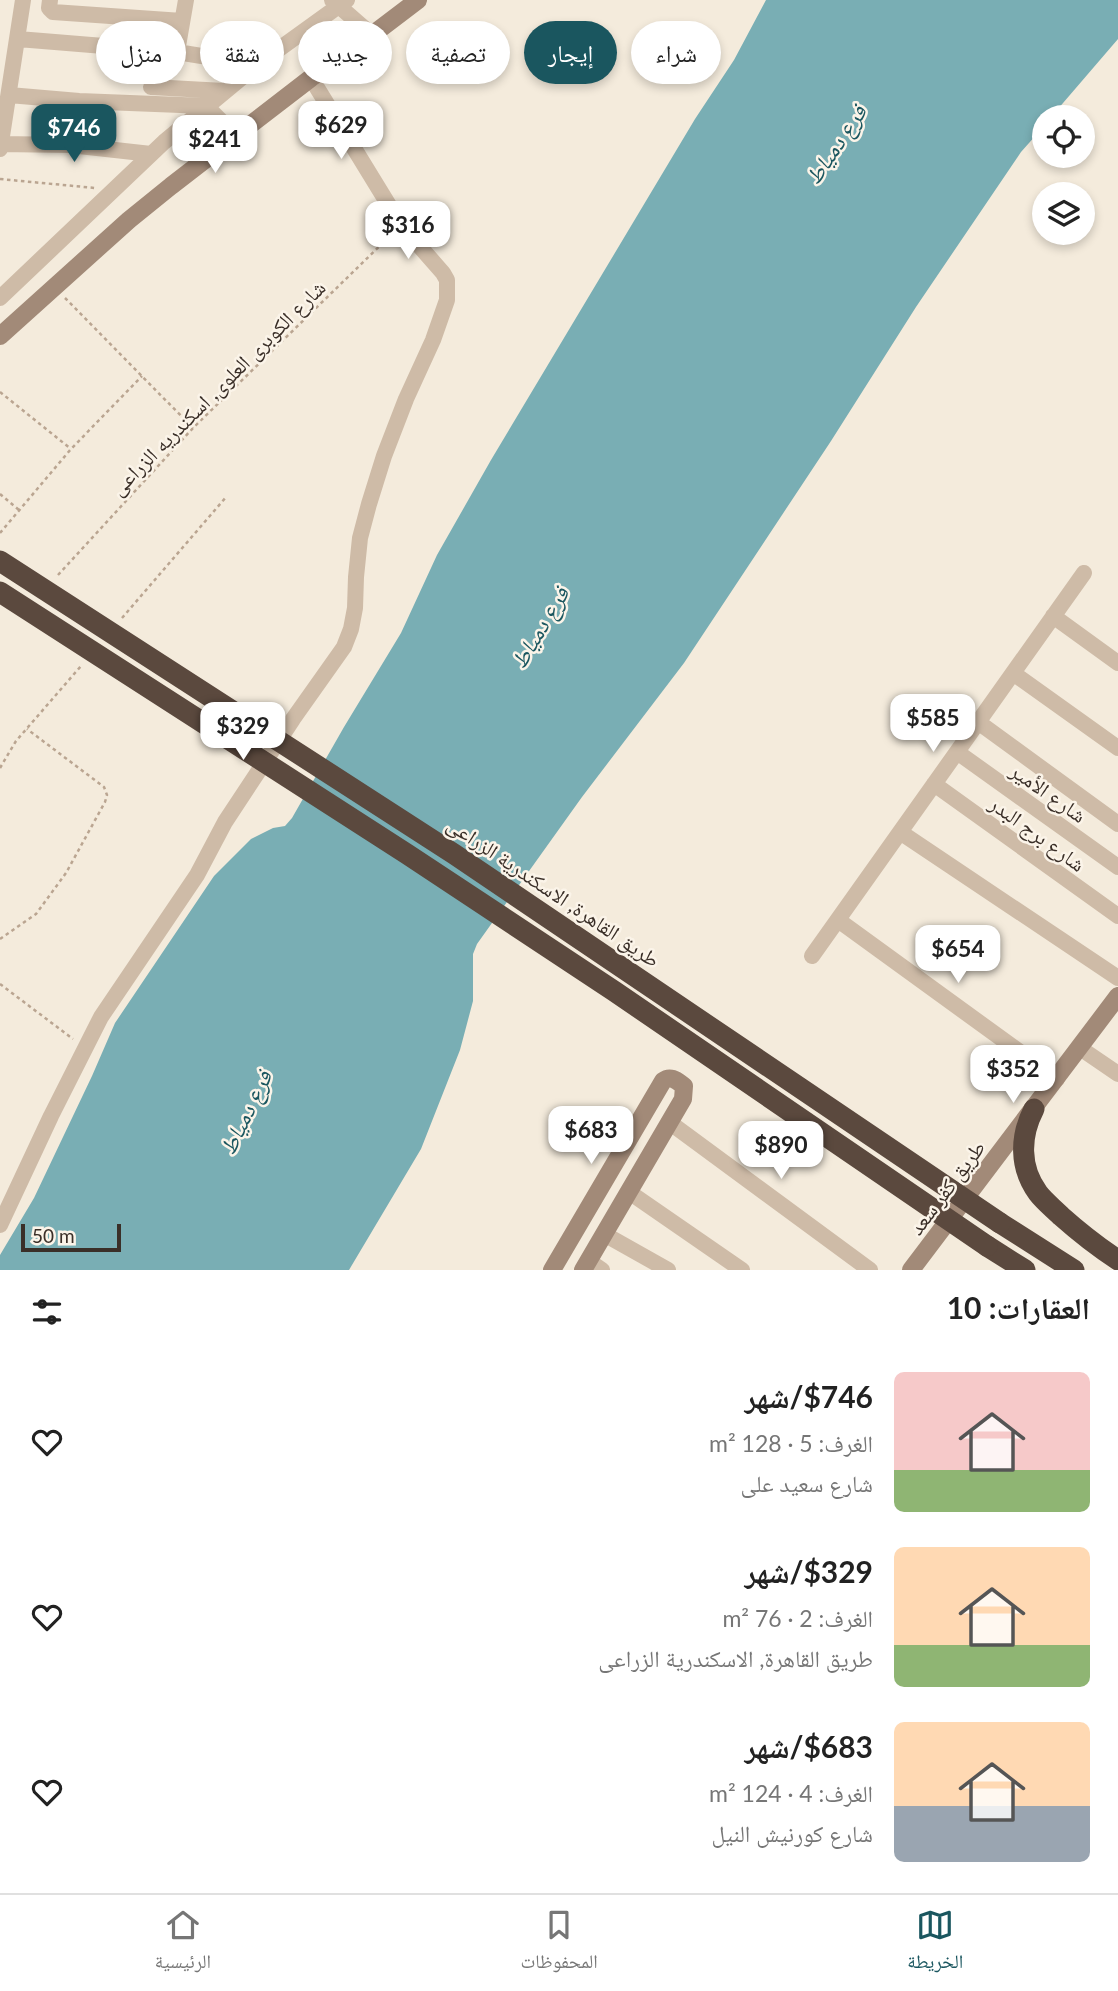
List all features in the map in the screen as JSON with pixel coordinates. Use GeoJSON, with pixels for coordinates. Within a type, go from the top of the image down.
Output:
{"type":"FeatureCollection","features":[{"type":"Feature","properties":{"kind":"highway","name":"طريق القاهرة, الاسكندرية الزراعى"},"geometry":{"type":"LineString","coordinates":[[0,561],[435,841],[1000,1223],[1074,1270]]}},
{"type":"Feature","properties":{"kind":"highway"},"geometry":{"type":"LineString","coordinates":[[0,592],[603,983],[1025,1270]]}},
{"type":"Feature","properties":{"kind":"highway"},"geometry":{"type":"LineString","coordinates":[[1034,1109],[1025,1128],[1023,1149],[1026,1170],[1031,1181],[1044,1200],[1068,1223],[1118,1260]]}},
{"type":"Feature","properties":{"kind":"street"},"geometry":{"type":"LineString","coordinates":[[23,0],[0,146],[70,145],[151,154]]}},
{"type":"Feature","properties":{"kind":"street"},"geometry":{"type":"LineString","coordinates":[[50,0],[49,8],[53,12],[101,8],[182,21],[186,0]]}},
{"type":"Feature","properties":{"kind":"street"},"geometry":{"type":"LineString","coordinates":[[390,21],[418,0]]}},
{"type":"Feature","properties":{"kind":"street"},"geometry":{"type":"LineString","coordinates":[[284,45],[340,2],[358,21]]}},
{"type":"Feature","properties":{"kind":"street"},"geometry":{"type":"LineString","coordinates":[[18,39],[96,45]]}},
{"type":"Feature","properties":{"kind":"street"},"geometry":{"type":"LineString","coordinates":[[0,298],[112,189],[234,84]]}},
{"type":"Feature","properties":{"kind":"street"},"geometry":{"type":"LineString","coordinates":[[0,336],[129,220],[303,84]]}},
{"type":"Feature","properties":{"kind":"street"},"geometry":{"type":"LineString","coordinates":[[0,1225],[101,1017],[197,875],[225,822],[344,647],[355,608],[360,538],[369,505],[384,456],[447,300],[447,281],[443,273],[401,225],[315,84]]}},
{"type":"Feature","properties":{"kind":"street"},"geometry":{"type":"LineString","coordinates":[[151,87],[224,92]]}},
{"type":"Feature","properties":{"kind":"street"},"geometry":{"type":"LineString","coordinates":[[9,95],[206,106],[235,135]]}},
{"type":"Feature","properties":{"kind":"street"},"geometry":{"type":"LineString","coordinates":[[812,957],[1084,573]]}},
{"type":"Feature","properties":{"kind":"street"},"geometry":{"type":"LineString","coordinates":[[1053,616],[1118,663]]}},
{"type":"Feature","properties":{"kind":"street"},"geometry":{"type":"LineString","coordinates":[[1013,673],[1118,748]]}},
{"type":"Feature","properties":{"kind":"street"},"geometry":{"type":"LineString","coordinates":[[978,722],[1118,824]]}},
{"type":"Feature","properties":{"kind":"street","name":"شارع الأمير"},"geometry":{"type":"LineString","coordinates":[[957,752],[1118,867]]}},
{"type":"Feature","properties":{"kind":"street","name":"شارع برج البدر"},"geometry":{"type":"LineString","coordinates":[[934,784],[1118,916]]}},
{"type":"Feature","properties":{"kind":"street"},"geometry":{"type":"LineString","coordinates":[[900,832],[1118,978]]}},
{"type":"Feature","properties":{"kind":"street"},"geometry":{"type":"LineString","coordinates":[[838,920],[1057,1079]]}},
{"type":"Feature","properties":{"kind":"street","name":"طريق كفر سعد"},"geometry":{"type":"LineString","coordinates":[[911,1270],[1118,996]]}},
{"type":"Feature","properties":{"kind":"street"},"geometry":{"type":"LineString","coordinates":[[1080,1048],[1118,1074]]}},
{"type":"Feature","properties":{"kind":"street"},"geometry":{"type":"LineString","coordinates":[[552,1270],[663,1081],[671,1078],[684,1086],[683,1098],[604,1234],[591,1267]]}},
{"type":"Feature","properties":{"kind":"street"},"geometry":{"type":"LineString","coordinates":[[669,1122],[870,1270]]}},
{"type":"Feature","properties":{"kind":"street"},"geometry":{"type":"LineString","coordinates":[[629,1192],[742,1270]]}},
{"type":"Feature","properties":{"kind":"street"},"geometry":{"type":"LineString","coordinates":[[604,1234],[668,1270]]}},
{"type":"Feature","properties":{"kind":"path"},"geometry":{"type":"LineString","coordinates":[[0,179],[112,189]]}},
{"type":"Feature","properties":{"kind":"path","name":"شارع الكوبرى العلوى, اسكندريه الزراعى"},"geometry":{"type":"LineString","coordinates":[[58,575],[193,429],[401,225]]}},
{"type":"Feature","properties":{"kind":"path"},"geometry":{"type":"LineString","coordinates":[[55,288],[193,429]]}},
{"type":"Feature","properties":{"kind":"path"},"geometry":{"type":"LineString","coordinates":[[0,533],[71,449],[142,376]]}},
{"type":"Feature","properties":{"kind":"path"},"geometry":{"type":"LineString","coordinates":[[0,392],[71,449]]}},
{"type":"Feature","properties":{"kind":"path"},"geometry":{"type":"LineString","coordinates":[[0,494],[19,510]]}},
{"type":"Feature","properties":{"kind":"path"},"geometry":{"type":"LineString","coordinates":[[0,939],[36,914],[66,873],[107,794],[104,787],[27,729]]}},
{"type":"Feature","properties":{"kind":"path"},"geometry":{"type":"LineString","coordinates":[[0,985],[85,1049]]}},
{"type":"Feature","properties":{"kind":"water","name":"فرع دمياط"},"geometry":{"type":"Polygon","coordinates":[[[766,0],[1118,0],[1118,39],[1061,105],[1032,105],[1032,140],[916,307],[684,663],[582,797],[477,944],[473,954],[473,1001],[460,1050],[421,1149],[349,1270],[0,1270],[0,1255],[34,1198],[115,1023],[214,876],[251,839],[273,828],[285,826],[292,818],[401,633],[437,555],[491,460],[695,119],[718,84],[721,84],[766,0]]]}}]}
